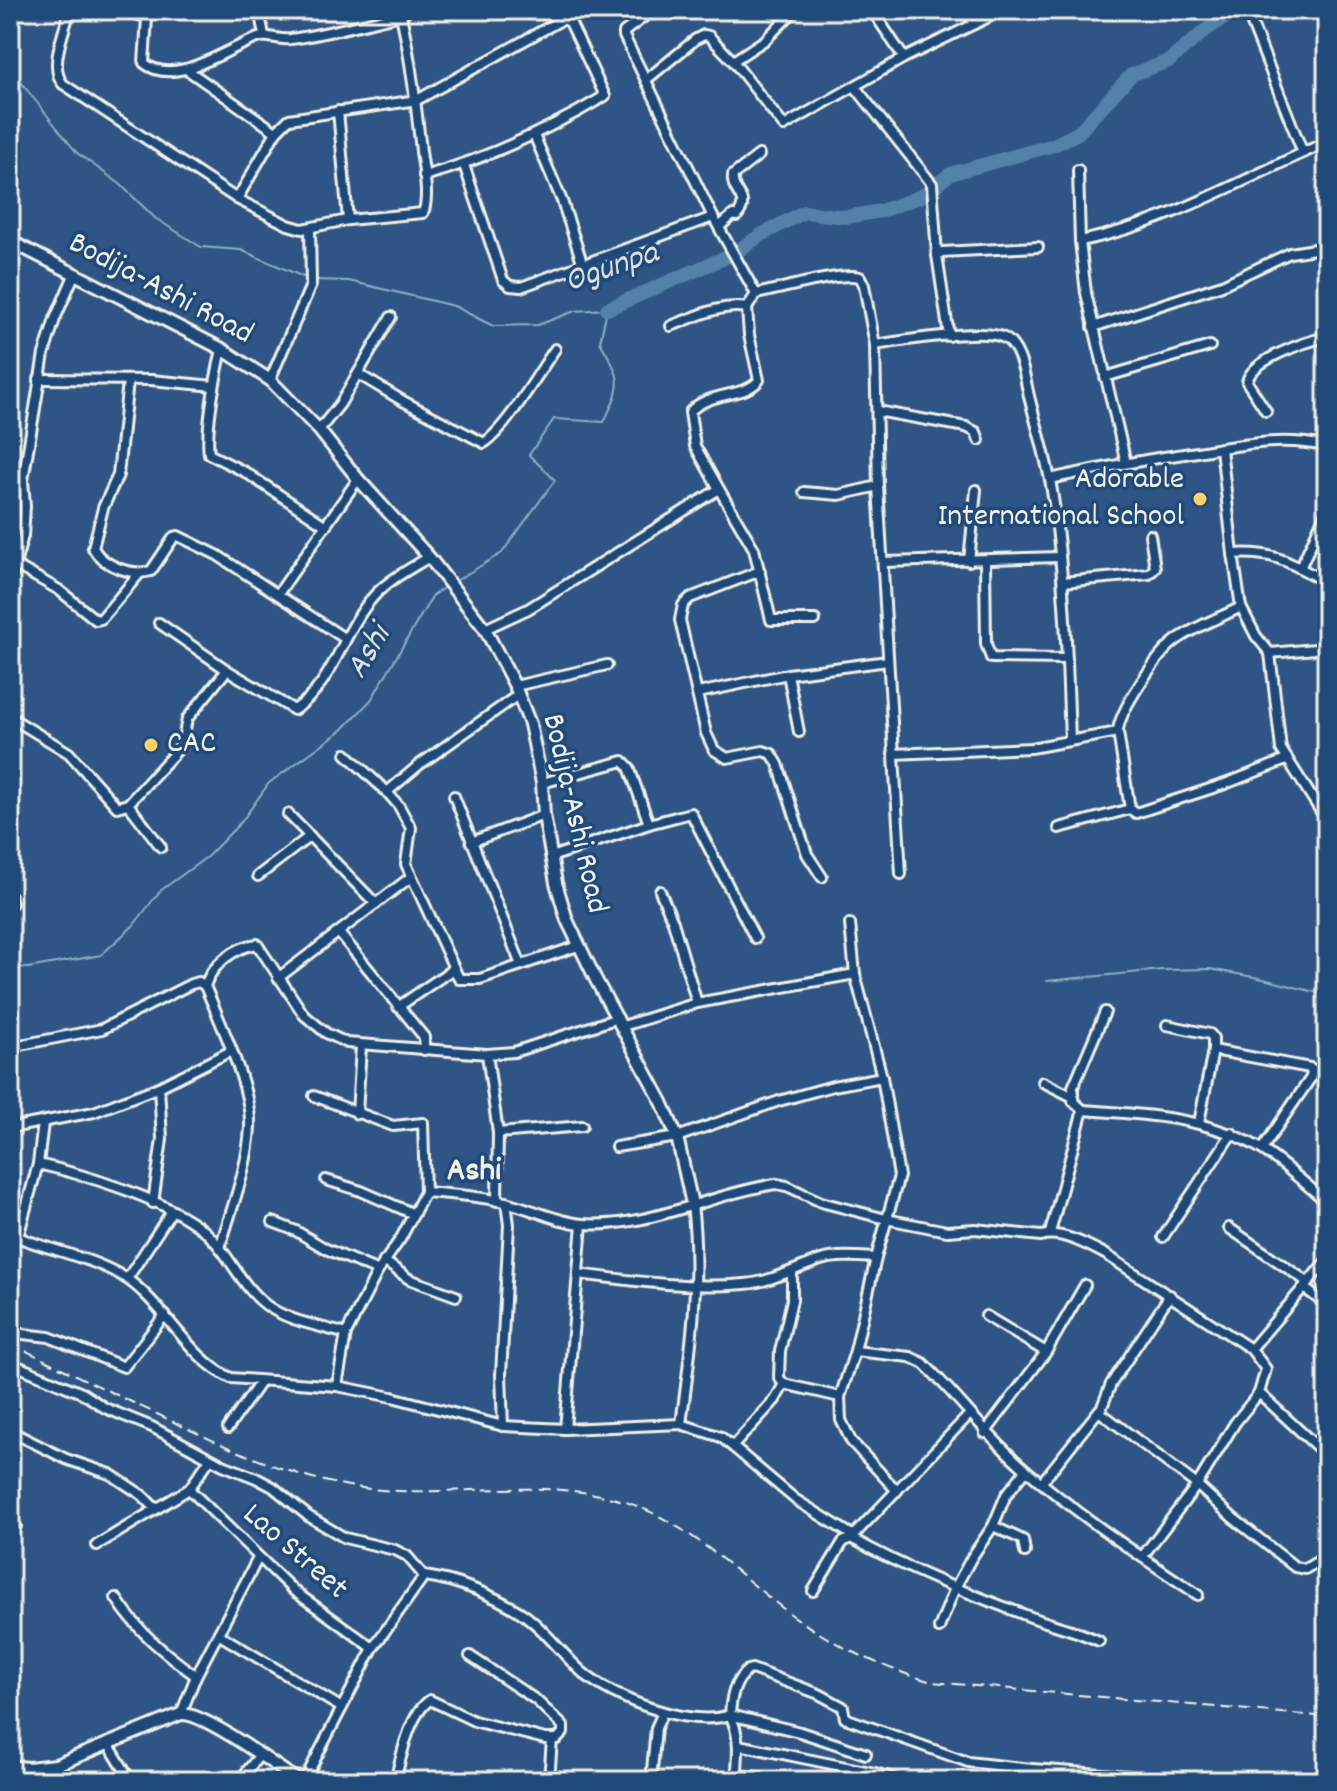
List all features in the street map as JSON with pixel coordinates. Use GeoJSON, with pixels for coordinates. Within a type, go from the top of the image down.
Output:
{"type":"FeatureCollection","features":[{"type":"Feature","properties":{"kind":"street"},"geometry":{"type":"LineString","coordinates":[[70,10],[57,59],[59,80],[237,199],[302,229],[348,220],[423,213],[426,207],[417,100],[404,12],[290,39],[264,35],[186,69],[163,70],[146,65],[143,58],[147,18],[125,10]]}},
{"type":"Feature","properties":{"kind":"street"},"geometry":{"type":"LineString","coordinates":[[259,10],[264,35]]}},
{"type":"Feature","properties":{"kind":"street"},"geometry":{"type":"LineString","coordinates":[[653,10],[624,32],[713,217],[756,294]]}},
{"type":"Feature","properties":{"kind":"street"},"geometry":{"type":"LineString","coordinates":[[733,61],[765,40],[795,10]]}},
{"type":"Feature","properties":{"kind":"street"},"geometry":{"type":"LineString","coordinates":[[872,10],[904,58]]}},
{"type":"Feature","properties":{"kind":"street"},"geometry":{"type":"LineString","coordinates":[[968,10],[974,24]]}},
{"type":"Feature","properties":{"kind":"street"},"geometry":{"type":"LineString","coordinates":[[646,80],[704,35],[709,36],[733,61],[784,126],[856,88],[904,58],[991,16]]}},
{"type":"Feature","properties":{"kind":"street"},"geometry":{"type":"LineString","coordinates":[[237,199],[285,122],[296,117],[417,100],[566,20],[573,27],[605,96],[534,135],[464,165],[424,176]]}},
{"type":"Feature","properties":{"kind":"street"},"geometry":{"type":"LineString","coordinates":[[1252,24],[1303,153]]}},
{"type":"Feature","properties":{"kind":"street"},"geometry":{"type":"LineString","coordinates":[[186,69],[276,132]]}},
{"type":"Feature","properties":{"kind":"street"},"geometry":{"type":"LineString","coordinates":[[856,88],[932,188],[937,255],[949,336]]}},
{"type":"Feature","properties":{"kind":"street"},"geometry":{"type":"LineString","coordinates":[[338,111],[348,220]]}},
{"type":"Feature","properties":{"kind":"street"},"geometry":{"type":"LineString","coordinates":[[534,135],[562,201],[583,265]]}},
{"type":"Feature","properties":{"kind":"street"},"geometry":{"type":"LineString","coordinates":[[1080,241],[1118,233],[1164,215],[1327,142]]}},
{"type":"Feature","properties":{"kind":"street"},"geometry":{"type":"LineString","coordinates":[[719,227],[733,215],[737,216],[743,207],[733,175],[759,155]]}},
{"type":"Feature","properties":{"kind":"street"},"geometry":{"type":"LineString","coordinates":[[464,165],[506,284],[521,287],[713,217]]}},
{"type":"Feature","properties":{"kind":"street"},"geometry":{"type":"LineString","coordinates":[[1078,170],[1080,241],[1093,327],[1126,463]]}},
{"type":"Feature","properties":{"kind":"street"},"geometry":{"type":"LineString","coordinates":[[270,380],[312,280],[310,228]]}},
{"type":"Feature","properties":{"kind":"street","name":"Bodija-Ashi Road"},"geometry":{"type":"LineString","coordinates":[[10,241],[222,349],[270,380],[319,430],[358,479],[429,557],[485,629],[530,724],[542,783],[551,857],[560,896],[578,946],[677,1137],[692,1204],[697,1285],[681,1424]]}},
{"type":"Feature","properties":{"kind":"street"},"geometry":{"type":"LineString","coordinates":[[937,255],[942,252],[1038,247]]}},
{"type":"Feature","properties":{"kind":"street"},"geometry":{"type":"LineString","coordinates":[[1093,327],[1222,285],[1290,253],[1327,247]]}},
{"type":"Feature","properties":{"kind":"street"},"geometry":{"type":"LineString","coordinates":[[10,582],[24,522],[23,480],[39,379],[55,319],[75,273]]}},
{"type":"Feature","properties":{"kind":"street"},"geometry":{"type":"LineString","coordinates":[[815,620],[771,620],[754,549],[695,446],[690,412],[700,402],[752,387],[759,380],[749,335],[747,308],[756,294],[852,275],[860,277],[864,285],[875,345],[878,486],[901,874]]}},
{"type":"Feature","properties":{"kind":"street"},"geometry":{"type":"LineString","coordinates":[[671,326],[718,310],[747,308]]}},
{"type":"Feature","properties":{"kind":"street"},"geometry":{"type":"LineString","coordinates":[[319,430],[340,404],[391,317]]}},
{"type":"Feature","properties":{"kind":"street"},"geometry":{"type":"LineString","coordinates":[[875,345],[949,336],[994,335],[1004,337],[1012,344],[1023,372],[1050,479],[1063,582],[1070,741]]}},
{"type":"Feature","properties":{"kind":"street"},"geometry":{"type":"LineString","coordinates":[[1266,411],[1247,382],[1249,374],[1262,363],[1295,346],[1327,337]]}},
{"type":"Feature","properties":{"kind":"street"},"geometry":{"type":"LineString","coordinates":[[1105,377],[1210,346]]}},
{"type":"Feature","properties":{"kind":"street"},"geometry":{"type":"LineString","coordinates":[[222,349],[214,386],[207,444],[209,454],[245,472],[326,526]]}},
{"type":"Feature","properties":{"kind":"street"},"geometry":{"type":"LineString","coordinates":[[358,374],[484,443],[503,423],[555,349]]}},
{"type":"Feature","properties":{"kind":"street"},"geometry":{"type":"LineString","coordinates":[[39,379],[151,380],[214,386]]}},
{"type":"Feature","properties":{"kind":"street"},"geometry":{"type":"LineString","coordinates":[[128,381],[119,467],[103,508],[93,548],[100,559],[140,573],[151,571],[174,537],[178,536],[217,555],[344,638]]}},
{"type":"Feature","properties":{"kind":"street"},"geometry":{"type":"LineString","coordinates":[[877,411],[966,427],[976,432],[979,440]]}},
{"type":"Feature","properties":{"kind":"street"},"geometry":{"type":"LineString","coordinates":[[1050,479],[1126,463],[1265,442],[1303,442],[1327,447]]}},
{"type":"Feature","properties":{"kind":"street"},"geometry":{"type":"LineString","coordinates":[[1221,448],[1241,607],[1256,636],[1270,653],[1279,738],[1286,760],[1327,821]]}},
{"type":"Feature","properties":{"kind":"street"},"geometry":{"type":"LineString","coordinates":[[10,476],[23,480]]}},
{"type":"Feature","properties":{"kind":"street"},"geometry":{"type":"LineString","coordinates":[[278,594],[358,479]]}},
{"type":"Feature","properties":{"kind":"street"},"geometry":{"type":"LineString","coordinates":[[804,492],[839,495],[878,486]]}},
{"type":"Feature","properties":{"kind":"street"},"geometry":{"type":"LineString","coordinates":[[485,629],[528,609],[719,489]]}},
{"type":"Feature","properties":{"kind":"street"},"geometry":{"type":"LineString","coordinates":[[969,561],[976,490]]}},
{"type":"Feature","properties":{"kind":"street"},"geometry":{"type":"LineString","coordinates":[[1300,568],[1327,510]]}},
{"type":"Feature","properties":{"kind":"street"},"geometry":{"type":"LineString","coordinates":[[1063,582],[1149,574],[1155,568],[1150,535]]}},
{"type":"Feature","properties":{"kind":"street"},"geometry":{"type":"LineString","coordinates":[[1233,554],[1262,553],[1327,583]]}},
{"type":"Feature","properties":{"kind":"street"},"geometry":{"type":"LineString","coordinates":[[159,623],[227,670],[294,710],[326,678],[344,638],[373,597],[388,583],[429,557]]}},
{"type":"Feature","properties":{"kind":"street"},"geometry":{"type":"LineString","coordinates":[[884,562],[1060,557]]}},
{"type":"Feature","properties":{"kind":"street"},"geometry":{"type":"LineString","coordinates":[[985,560],[986,644],[991,658],[1067,659]]}},
{"type":"Feature","properties":{"kind":"street"},"geometry":{"type":"LineString","coordinates":[[15,565],[59,590],[96,620],[101,619],[140,573]]}},
{"type":"Feature","properties":{"kind":"street"},"geometry":{"type":"LineString","coordinates":[[760,571],[690,598],[683,605],[680,620],[706,733],[714,750],[727,758],[763,751],[772,754],[807,854],[822,877]]}},
{"type":"Feature","properties":{"kind":"street"},"geometry":{"type":"LineString","coordinates":[[1241,607],[1175,641],[1165,650],[1132,699],[1119,723],[1118,732],[1130,809],[1136,813],[1286,760]]}},
{"type":"Feature","properties":{"kind":"street"},"geometry":{"type":"LineString","coordinates":[[1270,653],[1327,648]]}},
{"type":"Feature","properties":{"kind":"street"},"geometry":{"type":"LineString","coordinates":[[698,693],[788,674],[888,661]]}},
{"type":"Feature","properties":{"kind":"street"},"geometry":{"type":"LineString","coordinates":[[387,792],[516,691],[607,665]]}},
{"type":"Feature","properties":{"kind":"street"},"geometry":{"type":"LineString","coordinates":[[10,717],[69,753],[117,807],[128,804],[182,745],[187,719],[227,670]]}},
{"type":"Feature","properties":{"kind":"street"},"geometry":{"type":"LineString","coordinates":[[788,674],[799,732]]}},
{"type":"Feature","properties":{"kind":"street"},"geometry":{"type":"LineString","coordinates":[[893,754],[1009,749],[1118,732]]}},
{"type":"Feature","properties":{"kind":"street"},"geometry":{"type":"LineString","coordinates":[[346,754],[387,792],[411,828],[406,864],[459,979],[470,980],[578,946]]}},
{"type":"Feature","properties":{"kind":"street"},"geometry":{"type":"LineString","coordinates":[[542,783],[623,761],[629,767],[649,824]]}},
{"type":"Feature","properties":{"kind":"street"},"geometry":{"type":"LineString","coordinates":[[454,796],[521,965]]}},
{"type":"Feature","properties":{"kind":"street"},"geometry":{"type":"LineString","coordinates":[[128,804],[161,847]]}},
{"type":"Feature","properties":{"kind":"street"},"geometry":{"type":"LineString","coordinates":[[1059,828],[1130,809]]}},
{"type":"Feature","properties":{"kind":"street"},"geometry":{"type":"LineString","coordinates":[[551,857],[691,813],[755,938]]}},
{"type":"Feature","properties":{"kind":"street"},"geometry":{"type":"LineString","coordinates":[[288,814],[376,904]]}},
{"type":"Feature","properties":{"kind":"street"},"geometry":{"type":"LineString","coordinates":[[471,842],[544,815]]}},
{"type":"Feature","properties":{"kind":"street"},"geometry":{"type":"LineString","coordinates":[[258,876],[310,836]]}},
{"type":"Feature","properties":{"kind":"street"},"geometry":{"type":"LineString","coordinates":[[278,978],[411,877]]}},
{"type":"Feature","properties":{"kind":"street"},"geometry":{"type":"LineString","coordinates":[[660,891],[673,922],[697,1003]]}},
{"type":"Feature","properties":{"kind":"street"},"geometry":{"type":"LineString","coordinates":[[850,924],[855,974],[882,1077],[899,1176],[855,1351],[840,1397],[844,1429],[897,1491]]}},
{"type":"Feature","properties":{"kind":"street"},"geometry":{"type":"LineString","coordinates":[[339,933],[424,1037],[424,1050]]}},
{"type":"Feature","properties":{"kind":"street"},"geometry":{"type":"LineString","coordinates":[[205,986],[208,977],[232,953],[257,944],[304,1015],[337,1040],[361,1046],[487,1054],[514,1052],[697,1003],[855,974]]}},
{"type":"Feature","properties":{"kind":"street"},"geometry":{"type":"LineString","coordinates":[[398,1007],[453,969]]}},
{"type":"Feature","properties":{"kind":"street"},"geometry":{"type":"LineString","coordinates":[[10,1047],[97,1031],[191,984],[199,982],[205,986],[246,1096],[251,1125],[242,1173],[220,1248]]}},
{"type":"Feature","properties":{"kind":"street"},"geometry":{"type":"LineString","coordinates":[[1071,1096],[1105,1012]]}},
{"type":"Feature","properties":{"kind":"street"},"geometry":{"type":"LineString","coordinates":[[1167,1025],[1211,1034],[1214,1041],[1199,1123]]}},
{"type":"Feature","properties":{"kind":"street"},"geometry":{"type":"LineString","coordinates":[[357,1114],[361,1046]]}},
{"type":"Feature","properties":{"kind":"street"},"geometry":{"type":"LineString","coordinates":[[1213,1050],[1306,1066],[1312,1071]]}},
{"type":"Feature","properties":{"kind":"street"},"geometry":{"type":"LineString","coordinates":[[10,1128],[94,1112],[159,1087],[231,1051]]}},
{"type":"Feature","properties":{"kind":"street"},"geometry":{"type":"LineString","coordinates":[[487,1054],[498,1133],[502,1202],[509,1225],[501,1375],[503,1426]]}},
{"type":"Feature","properties":{"kind":"street"},"geometry":{"type":"LineString","coordinates":[[1312,1071],[1327,1067]]}},
{"type":"Feature","properties":{"kind":"street"},"geometry":{"type":"LineString","coordinates":[[1262,1149],[1310,1079],[1312,1071]]}},
{"type":"Feature","properties":{"kind":"street"},"geometry":{"type":"LineString","coordinates":[[616,1147],[677,1137],[779,1101],[882,1077]]}},
{"type":"Feature","properties":{"kind":"street"},"geometry":{"type":"LineString","coordinates":[[1043,1082],[1071,1096],[1083,1110],[1133,1113],[1199,1123],[1232,1133],[1262,1149],[1327,1202]]}},
{"type":"Feature","properties":{"kind":"street"},"geometry":{"type":"LineString","coordinates":[[153,1203],[162,1139],[159,1087]]}},
{"type":"Feature","properties":{"kind":"street"},"geometry":{"type":"LineString","coordinates":[[314,1096],[393,1126],[423,1123],[425,1192],[401,1238],[378,1271],[346,1334],[337,1386]]}},
{"type":"Feature","properties":{"kind":"street"},"geometry":{"type":"LineString","coordinates":[[1050,1233],[1083,1110]]}},
{"type":"Feature","properties":{"kind":"street"},"geometry":{"type":"LineString","coordinates":[[43,1123],[38,1164],[14,1236],[127,1279],[218,1372],[231,1378],[337,1386],[503,1426],[565,1429],[681,1424],[721,1437],[785,1492],[899,1565],[1044,1623],[1078,1631],[1099,1641]]}},
{"type":"Feature","properties":{"kind":"street"},"geometry":{"type":"LineString","coordinates":[[498,1133],[582,1126]]}},
{"type":"Feature","properties":{"kind":"street"},"geometry":{"type":"LineString","coordinates":[[1163,1237],[1232,1133]]}},
{"type":"Feature","properties":{"kind":"street"},"geometry":{"type":"LineString","coordinates":[[38,1164],[89,1178],[196,1224],[220,1248],[263,1303],[275,1311],[346,1334]]}},
{"type":"Feature","properties":{"kind":"street"},"geometry":{"type":"LineString","coordinates":[[326,1180],[414,1214]]}},
{"type":"Feature","properties":{"kind":"street"},"geometry":{"type":"LineString","coordinates":[[425,1192],[502,1202],[582,1224],[648,1217],[776,1184],[821,1202],[886,1219],[947,1231],[975,1229],[1041,1236],[1050,1233],[1096,1249],[1251,1349],[1266,1369],[1259,1393],[1235,1423],[1197,1485],[1142,1557]]}},
{"type":"Feature","properties":{"kind":"street"},"geometry":{"type":"LineString","coordinates":[[127,1279],[171,1212]]}},
{"type":"Feature","properties":{"kind":"street"},"geometry":{"type":"LineString","coordinates":[[273,1222],[378,1271]]}},
{"type":"Feature","properties":{"kind":"street"},"geometry":{"type":"LineString","coordinates":[[565,1429],[582,1224]]}},
{"type":"Feature","properties":{"kind":"street"},"geometry":{"type":"LineString","coordinates":[[1229,1228],[1327,1305]]}},
{"type":"Feature","properties":{"kind":"street"},"geometry":{"type":"LineString","coordinates":[[578,1274],[697,1285],[748,1284],[792,1272],[823,1259],[876,1258]]}},
{"type":"Feature","properties":{"kind":"street"},"geometry":{"type":"LineString","coordinates":[[1251,1349],[1327,1260]]}},
{"type":"Feature","properties":{"kind":"street"},"geometry":{"type":"LineString","coordinates":[[384,1261],[409,1279],[456,1296]]}},
{"type":"Feature","properties":{"kind":"street"},"geometry":{"type":"LineString","coordinates":[[792,1272],[792,1300],[778,1374],[784,1384],[840,1397]]}},
{"type":"Feature","properties":{"kind":"street"},"geometry":{"type":"LineString","coordinates":[[985,1433],[1046,1352],[1085,1285]]}},
{"type":"Feature","properties":{"kind":"street"},"geometry":{"type":"LineString","coordinates":[[1042,1482],[1100,1409],[1111,1384],[1170,1295]]}},
{"type":"Feature","properties":{"kind":"street"},"geometry":{"type":"LineString","coordinates":[[10,1325],[23,1334],[49,1337],[124,1367],[165,1315]]}},
{"type":"Feature","properties":{"kind":"street"},"geometry":{"type":"LineString","coordinates":[[986,1316],[1046,1352]]}},
{"type":"Feature","properties":{"kind":"street"},"geometry":{"type":"LineString","coordinates":[[855,1351],[910,1357],[923,1363],[985,1433],[1026,1470],[1198,1595]]}},
{"type":"Feature","properties":{"kind":"street"},"geometry":{"type":"LineString","coordinates":[[10,1363],[84,1394],[105,1408],[152,1427],[210,1459],[273,1487],[308,1516],[345,1538],[385,1547],[407,1556],[424,1576],[452,1582],[514,1609],[593,1680],[623,1696],[663,1712],[705,1719],[730,1715],[800,1732],[866,1754]]}},
{"type":"Feature","properties":{"kind":"street"},"geometry":{"type":"LineString","coordinates":[[228,1428],[261,1381]]}},
{"type":"Feature","properties":{"kind":"street"},"geometry":{"type":"LineString","coordinates":[[733,1446],[775,1400],[784,1384]]}},
{"type":"Feature","properties":{"kind":"street"},"geometry":{"type":"LineString","coordinates":[[1259,1393],[1327,1456]]}},
{"type":"Feature","properties":{"kind":"street"},"geometry":{"type":"LineString","coordinates":[[1100,1409],[1102,1414],[1197,1485],[1295,1567],[1305,1569],[1327,1556]]}},
{"type":"Feature","properties":{"kind":"street"},"geometry":{"type":"LineString","coordinates":[[813,1591],[839,1547],[970,1414]]}},
{"type":"Feature","properties":{"kind":"street"},"geometry":{"type":"LineString","coordinates":[[10,1431],[66,1459],[110,1474],[142,1495],[156,1509]]}},
{"type":"Feature","properties":{"kind":"street"},"geometry":{"type":"LineString","coordinates":[[97,1545],[189,1489],[210,1459]]}},
{"type":"Feature","properties":{"kind":"street"},"geometry":{"type":"LineString","coordinates":[[939,1628],[955,1588],[993,1526],[1006,1495],[1026,1470]]}},
{"type":"Feature","properties":{"kind":"street","name":"Lao Street"},"geometry":{"type":"LineString","coordinates":[[189,1489],[294,1591],[373,1648]]}},
{"type":"Feature","properties":{"kind":"street"},"geometry":{"type":"LineString","coordinates":[[993,1526],[1023,1540],[1025,1552]]}},
{"type":"Feature","properties":{"kind":"street"},"geometry":{"type":"LineString","coordinates":[[181,1714],[196,1676],[258,1558]]}},
{"type":"Feature","properties":{"kind":"street"},"geometry":{"type":"LineString","coordinates":[[10,1766],[56,1765],[190,1713],[301,1781],[373,1648],[424,1576]]}},
{"type":"Feature","properties":{"kind":"street"},"geometry":{"type":"LineString","coordinates":[[116,1598],[148,1640],[196,1676]]}},
{"type":"Feature","properties":{"kind":"street"},"geometry":{"type":"LineString","coordinates":[[218,1634],[342,1708]]}},
{"type":"Feature","properties":{"kind":"street"},"geometry":{"type":"LineString","coordinates":[[395,1781],[408,1735],[425,1703],[430,1700],[474,1721],[552,1739],[557,1739],[564,1730],[558,1720],[504,1676],[470,1656]]}},
{"type":"Feature","properties":{"kind":"street"},"geometry":{"type":"LineString","coordinates":[[790,1781],[737,1778],[739,1745],[730,1715],[731,1697],[748,1670],[819,1694],[843,1707],[845,1718],[968,1762],[1156,1778]]}},
{"type":"Feature","properties":{"kind":"street"},"geometry":{"type":"LineString","coordinates":[[651,1781],[656,1728],[663,1712]]}},
{"type":"Feature","properties":{"kind":"street"},"geometry":{"type":"LineString","coordinates":[[549,1781],[552,1739]]}},
{"type":"Feature","properties":{"kind":"street"},"geometry":{"type":"LineString","coordinates":[[109,1745],[131,1781]]}},
{"type":"Feature","properties":{"kind":"street"},"geometry":{"type":"LineString","coordinates":[[739,1745],[900,1781]]}},
{"type":"Feature","properties":{"kind":"street"},"geometry":{"type":"LineString","coordinates":[[239,1781],[259,1756]]}},
{"type":"Feature","properties":{"kind":"street"},"geometry":{"type":"LineString","coordinates":[[28,1768],[29,1781]]}},
{"type":"Feature","properties":{"kind":"street"},"geometry":{"type":"LineString","coordinates":[[1032,1769],[1032,1781]]}},
{"type":"Feature","properties":{"kind":"waterway","name":"Ogunpa"},"geometry":{"type":"LineString","coordinates":[[607,309],[733,254],[804,212],[846,217],[881,211],[922,196],[950,174],[1054,145],[1078,133],[1131,75],[1169,61],[1230,14],[1246,10]]}},
{"type":"Feature","properties":{"kind":"waterway","name":"Ogunpa"},"geometry":{"type":"LineString","coordinates":[[10,64],[16,76],[77,153],[120,184],[155,218],[201,247],[241,250],[308,279]]}},
{"type":"Feature","properties":{"kind":"waterway","name":"Ashi"},"geometry":{"type":"LineString","coordinates":[[314,280],[349,281],[454,306],[493,326],[538,325],[575,311],[607,309],[600,342],[613,365],[618,382],[615,398],[604,422],[554,419],[529,455],[555,480],[502,553],[454,582]]}},
{"type":"Feature","properties":{"kind":"waterway","name":"Ashi"},"geometry":{"type":"LineString","coordinates":[[10,967],[28,968],[101,955],[133,926],[160,891],[208,856],[242,821],[269,783],[342,730],[371,700],[433,595],[445,587]]}},
{"type":"Feature","properties":{"kind":"waterway"},"geometry":{"type":"LineString","coordinates":[[1047,981],[1162,970],[1210,969],[1327,995]]}},
{"type":"Feature","properties":{"kind":"railway"},"geometry":{"type":"LineString","coordinates":[[10,1343],[229,1448],[329,1482],[389,1491],[560,1490],[626,1502],[687,1533],[776,1603],[831,1640],[870,1660],[932,1682],[1327,1717]]}},
{"type":"Feature","properties":{"kind":"place","name":"Adorable International School"},"geometry":{"type":"Point","coordinates":[1200,499]}},
{"type":"Feature","properties":{"kind":"place","name":"CAC"},"geometry":{"type":"Point","coordinates":[151,745]}},
{"type":"Feature","properties":{"kind":"district","name":"Ashi"},"geometry":{"type":"Point","coordinates":[474,1172]}}]}
